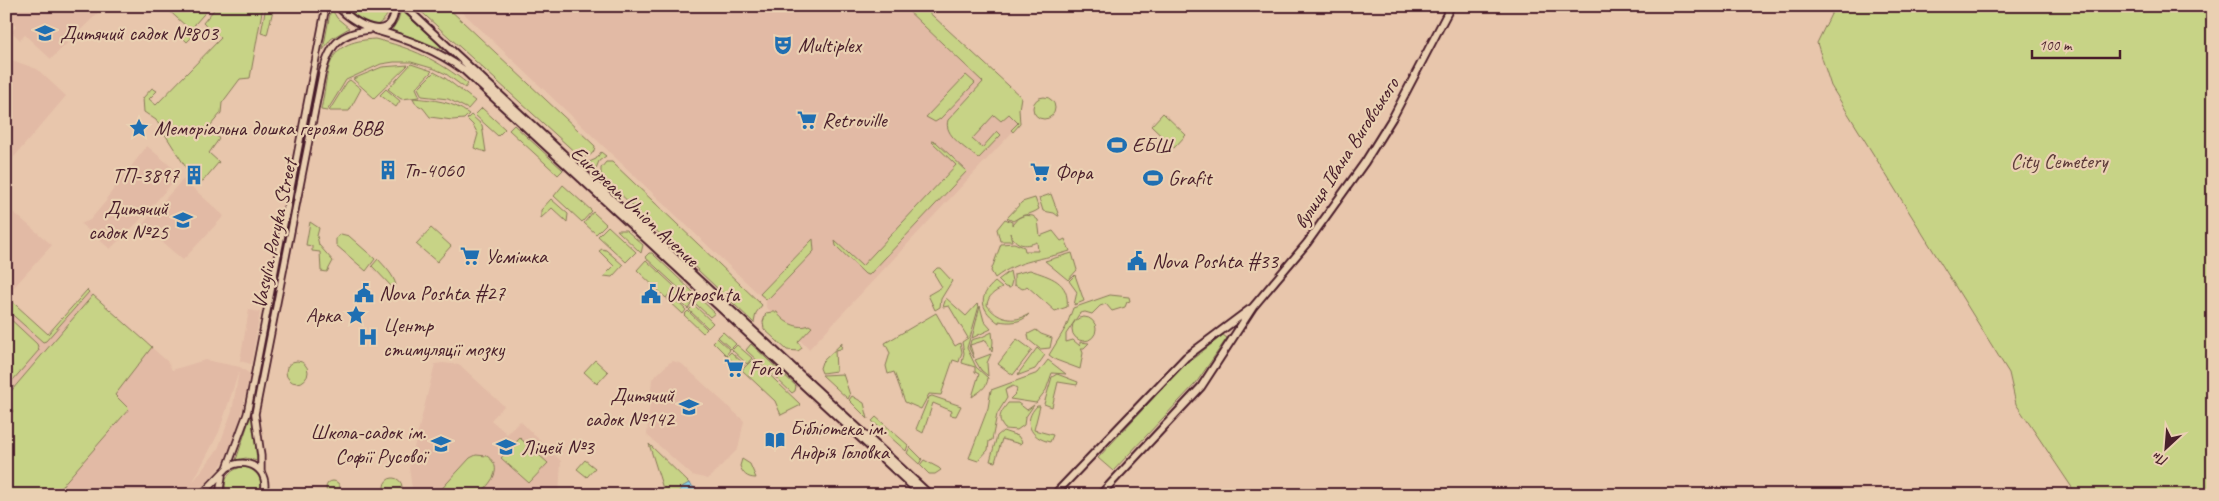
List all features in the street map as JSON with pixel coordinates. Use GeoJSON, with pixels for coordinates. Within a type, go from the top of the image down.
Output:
{"type":"FeatureCollection","features":[{"type":"Feature","properties":{"kind":"main road","name":"European Union Avenue"},"geometry":{"type":"LineString","coordinates":[[338,6],[357,23],[372,30],[421,45],[447,57],[464,70],[922,495]]}},
{"type":"Feature","properties":{"kind":"main road"},"geometry":{"type":"LineString","coordinates":[[372,30],[383,28],[389,23],[393,18],[394,6]]}},
{"type":"Feature","properties":{"kind":"main road","name":"European Union Avenue"},"geometry":{"type":"LineString","coordinates":[[404,6],[930,495]]}},
{"type":"Feature","properties":{"kind":"main road","name":"вулиця Івана Виговського"},"geometry":{"type":"LineString","coordinates":[[1100,495],[1201,387],[1253,307],[1308,243],[1365,162],[1397,109],[1450,6]]}},
{"type":"Feature","properties":{"kind":"main road","name":"вулиця Івана Виговського"},"geometry":{"type":"LineString","coordinates":[[1054,495],[1180,363],[1253,307]]}},
{"type":"Feature","properties":{"kind":"street","name":"Vasylia Poryka Street"},"geometry":{"type":"LineString","coordinates":[[201,495],[227,468],[248,414],[326,6]]}},
{"type":"Feature","properties":{"kind":"street","name":"Vasylia Poryka Street"},"geometry":{"type":"LineString","coordinates":[[263,495],[266,485],[261,471],[261,456],[255,414],[322,74],[331,47],[338,40],[358,31],[372,30]]}},
{"type":"Feature","properties":{"kind":"street"},"geometry":{"type":"LineString","coordinates":[[227,468],[241,462],[255,466],[261,471]]}},
{"type":"Feature","properties":{"kind":"street"},"geometry":{"type":"LineString","coordinates":[[222,495],[220,482],[223,474]]}},
{"type":"Feature","properties":{"kind":"shaded area","name":"Дитячий садок №803"},"geometry":{"type":"Polygon","coordinates":[[[11,6],[101,6],[103,8],[51,59],[25,35],[20,40],[12,32],[16,26],[6,17],[6,12],[11,6]]]}},
{"type":"Feature","properties":{"kind":"shaded area"},"geometry":{"type":"Polygon","coordinates":[[[456,6],[923,6],[1021,97],[1019,109],[1020,124],[809,349],[766,307],[766,301],[456,6]]]}},
{"type":"Feature","properties":{"kind":"shaded area"},"geometry":{"type":"Polygon","coordinates":[[[6,58],[37,69],[66,96],[8,164],[6,163],[6,58]]]}},
{"type":"Feature","properties":{"kind":"shaded area"},"geometry":{"type":"Polygon","coordinates":[[[147,146],[180,174],[139,221],[110,249],[81,224],[90,220],[107,200],[147,146]]]}},
{"type":"Feature","properties":{"kind":"shaded area","name":"Дитячий садок №25"},"geometry":{"type":"Polygon","coordinates":[[[183,179],[224,216],[183,260],[142,225],[183,179]]]}},
{"type":"Feature","properties":{"kind":"shaded area"},"geometry":{"type":"Polygon","coordinates":[[[6,206],[52,245],[6,296],[6,206]]]}},
{"type":"Feature","properties":{"kind":"shaded area"},"geometry":{"type":"Polygon","coordinates":[[[87,290],[168,362],[172,370],[205,360],[240,367],[250,374],[240,419],[229,453],[217,471],[194,495],[6,495],[6,296],[48,334],[87,290]],[[239,371],[219,432],[193,482],[218,449],[232,411],[239,371]]]}},
{"type":"Feature","properties":{"kind":"shaded area"},"geometry":{"type":"Polygon","coordinates":[[[249,310],[260,312],[251,364],[240,361],[249,310]]]}},
{"type":"Feature","properties":{"kind":"shaded area","name":"Дитячий садок №142"},"geometry":{"type":"Polygon","coordinates":[[[673,361],[682,364],[744,421],[738,449],[708,479],[692,475],[647,435],[652,379],[673,361]]]}},
{"type":"Feature","properties":{"kind":"shaded area"},"geometry":{"type":"Polygon","coordinates":[[[435,364],[460,365],[504,406],[491,420],[507,434],[520,421],[561,461],[559,495],[413,495],[409,468],[435,364]]]}},
{"type":"Feature","properties":{"kind":"green space"},"geometry":{"type":"Polygon","coordinates":[[[164,6],[211,6],[195,24],[191,38],[187,42],[181,36],[188,28],[164,6]]]}},
{"type":"Feature","properties":{"kind":"green space"},"geometry":{"type":"Polygon","coordinates":[[[217,6],[263,6],[250,78],[240,79],[222,103],[221,113],[210,126],[219,139],[209,153],[219,162],[203,181],[195,180],[199,176],[194,171],[190,174],[156,120],[144,112],[143,98],[152,88],[157,91],[149,99],[156,105],[221,38],[214,31],[207,38],[202,31],[206,26],[203,23],[217,6]]]}},
{"type":"Feature","properties":{"kind":"green space"},"geometry":{"type":"Polygon","coordinates":[[[266,6],[274,6],[267,35],[261,33],[266,6]]]}},
{"type":"Feature","properties":{"kind":"green space"},"geometry":{"type":"Polygon","coordinates":[[[345,6],[389,6],[386,17],[377,25],[361,21],[345,6]]]}},
{"type":"Feature","properties":{"kind":"green space"},"geometry":{"type":"Polygon","coordinates":[[[415,6],[446,6],[595,146],[592,154],[579,156],[415,6]]]}},
{"type":"Feature","properties":{"kind":"green space"},"geometry":{"type":"Polygon","coordinates":[[[903,6],[922,6],[1021,97],[1019,109],[1020,124],[1013,132],[1011,130],[1018,123],[1009,114],[1001,121],[994,115],[972,139],[982,148],[997,131],[1001,135],[979,158],[956,141],[947,126],[948,120],[983,82],[903,6]]]}},
{"type":"Feature","properties":{"kind":"green space","name":"City Cemetery"},"geometry":{"type":"Polygon","coordinates":[[[1835,6],[2213,6],[2213,495],[2077,495],[2016,404],[2009,373],[1831,86],[1817,43],[1835,6]]]}},
{"type":"Feature","properties":{"kind":"green space"},"geometry":{"type":"Polygon","coordinates":[[[331,8],[337,18],[349,28],[331,39],[323,50],[331,8]]]}},
{"type":"Feature","properties":{"kind":"green space"},"geometry":{"type":"Polygon","coordinates":[[[401,10],[445,50],[392,30],[401,10]]]}},
{"type":"Feature","properties":{"kind":"green space"},"geometry":{"type":"Polygon","coordinates":[[[375,39],[401,46],[424,56],[446,68],[468,84],[465,88],[446,74],[411,62],[381,64],[346,80],[327,111],[321,110],[328,70],[337,52],[346,45],[375,39]]]}},
{"type":"Feature","properties":{"kind":"green space"},"geometry":{"type":"Polygon","coordinates":[[[411,64],[432,71],[416,88],[420,97],[401,99],[388,89],[411,64]]]}},
{"type":"Feature","properties":{"kind":"green space"},"geometry":{"type":"Polygon","coordinates":[[[408,65],[374,98],[353,79],[382,67],[408,65]]]}},
{"type":"Feature","properties":{"kind":"green space"},"geometry":{"type":"Polygon","coordinates":[[[434,72],[475,101],[468,109],[448,99],[422,96],[418,88],[434,72]]]}},
{"type":"Feature","properties":{"kind":"green space"},"geometry":{"type":"Polygon","coordinates":[[[966,75],[975,83],[940,119],[935,122],[926,117],[966,75]]]}},
{"type":"Feature","properties":{"kind":"green space"},"geometry":{"type":"Polygon","coordinates":[[[350,80],[361,89],[349,111],[329,111],[347,82],[350,80]]]}},
{"type":"Feature","properties":{"kind":"green space"},"geometry":{"type":"Polygon","coordinates":[[[386,89],[400,101],[396,107],[380,95],[386,89]]]}},
{"type":"Feature","properties":{"kind":"green space"},"geometry":{"type":"Polygon","coordinates":[[[1044,97],[1052,100],[1055,108],[1052,116],[1044,119],[1036,116],[1033,108],[1036,100],[1044,97]]]}},
{"type":"Feature","properties":{"kind":"green space"},"geometry":{"type":"Polygon","coordinates":[[[413,98],[456,106],[469,114],[464,119],[452,120],[430,117],[423,108],[416,104],[413,98]]]}},
{"type":"Feature","properties":{"kind":"green space"},"geometry":{"type":"Polygon","coordinates":[[[482,108],[505,129],[498,136],[475,115],[482,108]]]}},
{"type":"Feature","properties":{"kind":"green space"},"geometry":{"type":"Polygon","coordinates":[[[1163,113],[1186,135],[1174,148],[1151,126],[1163,113]]]}},
{"type":"Feature","properties":{"kind":"green space"},"geometry":{"type":"Polygon","coordinates":[[[471,115],[482,125],[486,152],[474,148],[478,134],[467,119],[471,115]]]}},
{"type":"Feature","properties":{"kind":"green space"},"geometry":{"type":"Polygon","coordinates":[[[514,125],[563,170],[558,175],[509,130],[514,125]]]}},
{"type":"Feature","properties":{"kind":"green space"},"geometry":{"type":"Polygon","coordinates":[[[931,141],[936,142],[967,171],[869,275],[865,274],[836,246],[835,241],[862,266],[956,165],[931,141]]]}},
{"type":"Feature","properties":{"kind":"green space"},"geometry":{"type":"Polygon","coordinates":[[[601,152],[606,156],[599,161],[595,171],[587,163],[596,159],[601,152]]]}},
{"type":"Feature","properties":{"kind":"green space"},"geometry":{"type":"Polygon","coordinates":[[[606,162],[612,162],[762,305],[756,313],[754,323],[601,176],[601,168],[606,162]]]}},
{"type":"Feature","properties":{"kind":"green space"},"geometry":{"type":"Polygon","coordinates":[[[563,185],[592,211],[582,222],[554,196],[563,185]]]}},
{"type":"Feature","properties":{"kind":"green space"},"geometry":{"type":"Polygon","coordinates":[[[1051,194],[1059,216],[1043,211],[1039,198],[1051,194]]]}},
{"type":"Feature","properties":{"kind":"green space"},"geometry":{"type":"Polygon","coordinates":[[[1035,198],[1039,209],[1013,221],[1007,218],[1022,202],[1035,198]]]}},
{"type":"Feature","properties":{"kind":"green space"},"geometry":{"type":"Polygon","coordinates":[[[551,199],[568,214],[567,222],[552,208],[541,218],[541,210],[551,199]]]}},
{"type":"Feature","properties":{"kind":"green space"},"geometry":{"type":"Polygon","coordinates":[[[593,212],[606,224],[596,234],[584,223],[593,212]]]}},
{"type":"Feature","properties":{"kind":"green space"},"geometry":{"type":"Polygon","coordinates":[[[1024,215],[1033,216],[1038,220],[1040,236],[1053,231],[1061,241],[1065,239],[1070,251],[1022,263],[995,278],[991,271],[1001,244],[1014,243],[1024,247],[1025,251],[1038,251],[1037,242],[1029,245],[1018,243],[1010,233],[1012,241],[1000,241],[997,229],[1005,219],[1012,222],[1012,225],[1018,218],[1024,215]]]}},
{"type":"Feature","properties":{"kind":"green space"},"geometry":{"type":"Polygon","coordinates":[[[310,222],[319,228],[317,236],[319,245],[333,261],[327,272],[321,271],[320,252],[312,251],[312,246],[306,245],[310,222]]]}},
{"type":"Feature","properties":{"kind":"green space"},"geometry":{"type":"Polygon","coordinates":[[[608,226],[636,252],[626,262],[598,236],[608,226]]]}},
{"type":"Feature","properties":{"kind":"green space"},"geometry":{"type":"Polygon","coordinates":[[[431,228],[451,246],[437,262],[416,244],[431,228]]]}},
{"type":"Feature","properties":{"kind":"green space"},"geometry":{"type":"Polygon","coordinates":[[[617,230],[626,230],[643,245],[641,253],[617,230]]]}},
{"type":"Feature","properties":{"kind":"green space"},"geometry":{"type":"Polygon","coordinates":[[[341,234],[349,236],[375,259],[366,271],[336,245],[336,238],[341,234]]]}},
{"type":"Feature","properties":{"kind":"green space"},"geometry":{"type":"Polygon","coordinates":[[[813,239],[814,251],[769,298],[766,299],[760,294],[813,239]]]}},
{"type":"Feature","properties":{"kind":"green space"},"geometry":{"type":"Polygon","coordinates":[[[602,249],[606,250],[623,265],[612,277],[604,276],[614,266],[599,251],[602,249]]]}},
{"type":"Feature","properties":{"kind":"green space"},"geometry":{"type":"Polygon","coordinates":[[[652,253],[715,313],[710,317],[645,257],[652,253]]]}},
{"type":"Feature","properties":{"kind":"green space"},"geometry":{"type":"Polygon","coordinates":[[[1072,253],[1077,270],[1068,280],[1045,261],[1072,253]]]}},
{"type":"Feature","properties":{"kind":"green space"},"geometry":{"type":"Polygon","coordinates":[[[378,259],[391,274],[396,285],[392,287],[372,266],[378,259]]]}},
{"type":"Feature","properties":{"kind":"green space"},"geometry":{"type":"Polygon","coordinates":[[[646,260],[675,287],[666,298],[637,270],[646,260]]]}},
{"type":"Feature","properties":{"kind":"green space"},"geometry":{"type":"Polygon","coordinates":[[[940,268],[952,281],[941,299],[940,307],[935,310],[928,295],[942,287],[933,272],[940,268]]]}},
{"type":"Feature","properties":{"kind":"green space"},"geometry":{"type":"Polygon","coordinates":[[[1030,270],[1057,281],[1062,286],[1067,298],[1067,307],[1055,311],[1027,286],[1023,289],[1014,285],[1014,274],[1030,270]]]}},
{"type":"Feature","properties":{"kind":"green space"},"geometry":{"type":"Polygon","coordinates":[[[1010,271],[1012,281],[1010,288],[1005,287],[998,280],[1010,271]]]}},
{"type":"Feature","properties":{"kind":"green space"},"geometry":{"type":"Polygon","coordinates":[[[1075,275],[1084,301],[1074,305],[1077,292],[1069,281],[1075,275]]]}},
{"type":"Feature","properties":{"kind":"green space"},"geometry":{"type":"Polygon","coordinates":[[[995,282],[1002,288],[989,299],[987,305],[991,310],[1000,317],[1017,319],[1029,314],[1026,317],[1015,322],[999,321],[999,323],[989,314],[985,309],[983,299],[985,293],[995,282]]]}},
{"type":"Feature","properties":{"kind":"green space"},"geometry":{"type":"Polygon","coordinates":[[[676,288],[692,303],[688,309],[671,293],[676,288]]]}},
{"type":"Feature","properties":{"kind":"green space"},"geometry":{"type":"Polygon","coordinates":[[[87,290],[89,292],[46,341],[43,342],[6,309],[6,296],[48,334],[87,290]]]}},
{"type":"Feature","properties":{"kind":"green space"},"geometry":{"type":"Polygon","coordinates":[[[93,295],[152,347],[115,395],[129,409],[54,495],[6,495],[6,419],[13,411],[6,405],[6,397],[93,295]]]}},
{"type":"Feature","properties":{"kind":"green space"},"geometry":{"type":"Polygon","coordinates":[[[670,295],[686,310],[683,314],[667,299],[670,295]]]}},
{"type":"Feature","properties":{"kind":"green space"},"geometry":{"type":"Polygon","coordinates":[[[1110,295],[1129,297],[1130,301],[1127,302],[1125,307],[1112,311],[1106,304],[1100,306],[1092,314],[1080,313],[1066,334],[1066,342],[1073,340],[1080,346],[1080,342],[1089,343],[1084,348],[1081,348],[1083,353],[1080,369],[1056,360],[1049,355],[1066,327],[1073,308],[1110,295]]]}},
{"type":"Feature","properties":{"kind":"green space"},"geometry":{"type":"Polygon","coordinates":[[[946,298],[966,316],[977,304],[979,306],[967,348],[976,367],[988,378],[985,387],[972,397],[979,374],[975,372],[975,367],[962,363],[964,353],[962,342],[968,338],[949,306],[943,307],[946,298]]]}},
{"type":"Feature","properties":{"kind":"green space"},"geometry":{"type":"Polygon","coordinates":[[[694,305],[713,323],[708,328],[689,310],[694,305]]]}},
{"type":"Feature","properties":{"kind":"green space"},"geometry":{"type":"Polygon","coordinates":[[[980,306],[984,321],[991,329],[972,338],[980,306]]]}},
{"type":"Feature","properties":{"kind":"green space"},"geometry":{"type":"Polygon","coordinates":[[[688,311],[707,329],[703,333],[684,315],[688,311]]]}},
{"type":"Feature","properties":{"kind":"green space"},"geometry":{"type":"Polygon","coordinates":[[[777,312],[783,319],[796,326],[809,325],[812,327],[798,342],[802,348],[798,351],[787,350],[764,329],[763,322],[766,313],[777,312]]]}},
{"type":"Feature","properties":{"kind":"green space"},"geometry":{"type":"Polygon","coordinates":[[[936,313],[955,346],[960,343],[962,352],[959,362],[953,360],[941,395],[929,394],[921,409],[905,402],[894,372],[888,374],[886,366],[890,353],[885,343],[936,313]]]}},
{"type":"Feature","properties":{"kind":"green space"},"geometry":{"type":"Polygon","coordinates":[[[6,315],[37,344],[39,350],[6,388],[6,379],[10,375],[6,372],[6,315]]]}},
{"type":"Feature","properties":{"kind":"green space"},"geometry":{"type":"Polygon","coordinates":[[[1084,317],[1089,318],[1095,324],[1095,334],[1089,340],[1084,341],[1079,340],[1073,334],[1072,329],[1073,324],[1079,318],[1084,317]]]}},
{"type":"Feature","properties":{"kind":"green space"},"geometry":{"type":"Polygon","coordinates":[[[1036,330],[1052,338],[1050,348],[1040,349],[1029,340],[1028,334],[1036,330]]]}},
{"type":"Feature","properties":{"kind":"green space"},"geometry":{"type":"Polygon","coordinates":[[[723,332],[736,344],[731,349],[718,337],[723,332]]]}},
{"type":"Feature","properties":{"kind":"green space"},"geometry":{"type":"Polygon","coordinates":[[[992,332],[992,352],[986,340],[970,345],[974,358],[969,348],[971,340],[992,332]]]}},
{"type":"Feature","properties":{"kind":"green space"},"geometry":{"type":"Polygon","coordinates":[[[1223,335],[1227,338],[1196,383],[1113,471],[1098,458],[1180,369],[1223,335]]]}},
{"type":"Feature","properties":{"kind":"green space"},"geometry":{"type":"Polygon","coordinates":[[[717,338],[730,350],[726,355],[713,342],[717,338]]]}},
{"type":"Feature","properties":{"kind":"green space"},"geometry":{"type":"Polygon","coordinates":[[[1017,339],[1032,350],[1013,375],[998,364],[1017,339]]]}},
{"type":"Feature","properties":{"kind":"green space"},"geometry":{"type":"Polygon","coordinates":[[[842,343],[841,349],[835,350],[836,371],[822,373],[820,368],[822,362],[842,343]]]}},
{"type":"Feature","properties":{"kind":"green space"},"geometry":{"type":"Polygon","coordinates":[[[751,344],[796,386],[795,391],[792,393],[746,350],[751,344]]]}},
{"type":"Feature","properties":{"kind":"green space"},"geometry":{"type":"Polygon","coordinates":[[[737,345],[752,358],[747,364],[732,350],[737,345]]]}},
{"type":"Feature","properties":{"kind":"green space"},"geometry":{"type":"Polygon","coordinates":[[[1037,348],[1045,355],[1035,369],[1019,375],[1018,374],[1037,348]]]}},
{"type":"Feature","properties":{"kind":"green space"},"geometry":{"type":"Polygon","coordinates":[[[731,352],[745,365],[741,369],[727,356],[731,352]]]}},
{"type":"Feature","properties":{"kind":"green space"},"geometry":{"type":"Polygon","coordinates":[[[991,354],[987,363],[988,376],[981,370],[975,360],[991,354]]]}},
{"type":"Feature","properties":{"kind":"green space"},"geometry":{"type":"Polygon","coordinates":[[[753,359],[801,405],[781,415],[775,401],[742,370],[753,359]]]}},
{"type":"Feature","properties":{"kind":"green space"},"geometry":{"type":"Polygon","coordinates":[[[595,360],[608,372],[597,384],[584,372],[595,360]]]}},
{"type":"Feature","properties":{"kind":"green space"},"geometry":{"type":"Polygon","coordinates":[[[1048,360],[1066,374],[1052,373],[1046,390],[1036,403],[1010,399],[1016,393],[1017,388],[1013,386],[1005,390],[1007,398],[997,414],[988,450],[978,461],[969,458],[988,408],[991,390],[1038,373],[1048,360]]]}},
{"type":"Feature","properties":{"kind":"green space"},"geometry":{"type":"Polygon","coordinates":[[[297,361],[305,364],[308,372],[305,380],[297,383],[289,380],[286,372],[289,364],[297,361]]]}},
{"type":"Feature","properties":{"kind":"green space"},"geometry":{"type":"Polygon","coordinates":[[[843,374],[850,395],[848,399],[822,375],[843,374]]]}},
{"type":"Feature","properties":{"kind":"green space"},"geometry":{"type":"Polygon","coordinates":[[[1057,374],[1078,382],[1077,385],[1058,382],[1052,407],[1044,404],[1052,377],[1057,374]]]}},
{"type":"Feature","properties":{"kind":"green space"},"geometry":{"type":"Polygon","coordinates":[[[852,396],[864,403],[868,419],[849,400],[852,396]]]}},
{"type":"Feature","properties":{"kind":"green space"},"geometry":{"type":"Polygon","coordinates":[[[932,396],[961,406],[956,416],[950,415],[952,411],[933,403],[923,433],[916,429],[929,397],[932,396]]]}},
{"type":"Feature","properties":{"kind":"green space"},"geometry":{"type":"Polygon","coordinates":[[[1008,403],[1018,403],[1027,410],[1034,405],[1025,418],[1024,425],[1017,430],[1005,429],[1000,421],[1000,415],[1008,403]]]}},
{"type":"Feature","properties":{"kind":"green space"},"geometry":{"type":"Polygon","coordinates":[[[1037,406],[1040,406],[1034,430],[1053,435],[1050,442],[1037,437],[1030,428],[1030,417],[1037,406]]]}},
{"type":"Feature","properties":{"kind":"green space"},"geometry":{"type":"Polygon","coordinates":[[[252,412],[257,461],[246,458],[236,460],[252,412]]]}},
{"type":"Feature","properties":{"kind":"green space"},"geometry":{"type":"Polygon","coordinates":[[[876,417],[908,445],[906,451],[872,421],[876,417]]]}},
{"type":"Feature","properties":{"kind":"green space"},"geometry":{"type":"Polygon","coordinates":[[[1003,431],[1018,436],[1022,442],[1020,444],[1002,439],[995,462],[990,461],[997,436],[1003,431]]]}},
{"type":"Feature","properties":{"kind":"green space"},"geometry":{"type":"Polygon","coordinates":[[[520,438],[548,463],[529,483],[501,458],[520,438]]]}},
{"type":"Feature","properties":{"kind":"green space"},"geometry":{"type":"Polygon","coordinates":[[[649,444],[689,483],[682,487],[678,495],[665,495],[649,444]]]}},
{"type":"Feature","properties":{"kind":"green space"},"geometry":{"type":"Polygon","coordinates":[[[910,447],[922,459],[919,464],[907,453],[910,447]]]}},
{"type":"Feature","properties":{"kind":"green space"},"geometry":{"type":"Polygon","coordinates":[[[476,455],[487,456],[495,466],[494,476],[479,495],[436,495],[470,458],[476,455]]]}},
{"type":"Feature","properties":{"kind":"green space"},"geometry":{"type":"Polygon","coordinates":[[[742,459],[750,464],[756,478],[744,473],[740,466],[742,459]]]}},
{"type":"Feature","properties":{"kind":"green space"},"geometry":{"type":"Polygon","coordinates":[[[585,460],[595,468],[587,477],[577,469],[585,460]]]}},
{"type":"Feature","properties":{"kind":"green space"},"geometry":{"type":"Polygon","coordinates":[[[924,460],[941,470],[935,474],[929,474],[920,465],[924,460]]]}},
{"type":"Feature","properties":{"kind":"green space"},"geometry":{"type":"Polygon","coordinates":[[[242,467],[252,470],[258,476],[261,485],[258,495],[228,495],[225,486],[227,477],[233,471],[242,467]]]}},
{"type":"Feature","properties":{"kind":"green space"},"geometry":{"type":"Polygon","coordinates":[[[393,478],[399,481],[402,487],[399,493],[393,496],[387,493],[384,487],[387,481],[393,478]]]}},
{"type":"Feature","properties":{"kind":"green space"},"geometry":{"type":"Polygon","coordinates":[[[333,481],[338,483],[340,488],[338,493],[333,495],[328,493],[326,488],[328,483],[333,481]]]}},
{"type":"Feature","properties":{"kind":"water"},"geometry":{"type":"Polygon","coordinates":[[[689,483],[702,495],[678,495],[682,487],[689,483]]]}},
{"type":"Feature","properties":{"kind":"place","name":"Дитячий садок №803"},"geometry":{"type":"Point","coordinates":[45,33]}},
{"type":"Feature","properties":{"kind":"place","name":"Multiplex"},"geometry":{"type":"Point","coordinates":[783,45]}},
{"type":"Feature","properties":{"kind":"place","name":"Retroville"},"geometry":{"type":"Point","coordinates":[807,120]}},
{"type":"Feature","properties":{"kind":"place","name":"Меморіальна дошка героям ВВВ"},"geometry":{"type":"Point","coordinates":[139,128]}},
{"type":"Feature","properties":{"kind":"place","name":"ЕБШ"},"geometry":{"type":"Point","coordinates":[1117,145]}},
{"type":"Feature","properties":{"kind":"place","name":"Тп-4060"},"geometry":{"type":"Point","coordinates":[388,170]}},
{"type":"Feature","properties":{"kind":"place","name":"Фора"},"geometry":{"type":"Point","coordinates":[1040,172]}},
{"type":"Feature","properties":{"kind":"place","name":"ТП-3897"},"geometry":{"type":"Point","coordinates":[194,175]}},
{"type":"Feature","properties":{"kind":"place","name":"Grafit"},"geometry":{"type":"Point","coordinates":[1153,178]}},
{"type":"Feature","properties":{"kind":"place","name":"Дитячий садок №25"},"geometry":{"type":"Point","coordinates":[183,220]}},
{"type":"Feature","properties":{"kind":"place","name":"Усмішка"},"geometry":{"type":"Point","coordinates":[470,256]}},
{"type":"Feature","properties":{"kind":"place","name":"Nova Poshta #33"},"geometry":{"type":"Point","coordinates":[1137,261]}},
{"type":"Feature","properties":{"kind":"place","name":"Nova Poshta #27"},"geometry":{"type":"Point","coordinates":[364,293]}},
{"type":"Feature","properties":{"kind":"place","name":"Ukrposhta"},"geometry":{"type":"Point","coordinates":[651,294]}},
{"type":"Feature","properties":{"kind":"place","name":"Арка"},"geometry":{"type":"Point","coordinates":[356,315]}},
{"type":"Feature","properties":{"kind":"place","name":"Центр стимуляції мозку"},"geometry":{"type":"Point","coordinates":[368,337]}},
{"type":"Feature","properties":{"kind":"place","name":"Fora"},"geometry":{"type":"Point","coordinates":[734,368]}},
{"type":"Feature","properties":{"kind":"place","name":"Дитячий садок №142"},"geometry":{"type":"Point","coordinates":[689,407]}},
{"type":"Feature","properties":{"kind":"place","name":"Бібліотека ім. Андрія Головка"},"geometry":{"type":"Point","coordinates":[775,440]}},
{"type":"Feature","properties":{"kind":"place","name":"Школа-садок ім. Софії Русової"},"geometry":{"type":"Point","coordinates":[441,444]}},
{"type":"Feature","properties":{"kind":"place","name":"Ліцей №3"},"geometry":{"type":"Point","coordinates":[506,447]}}]}
